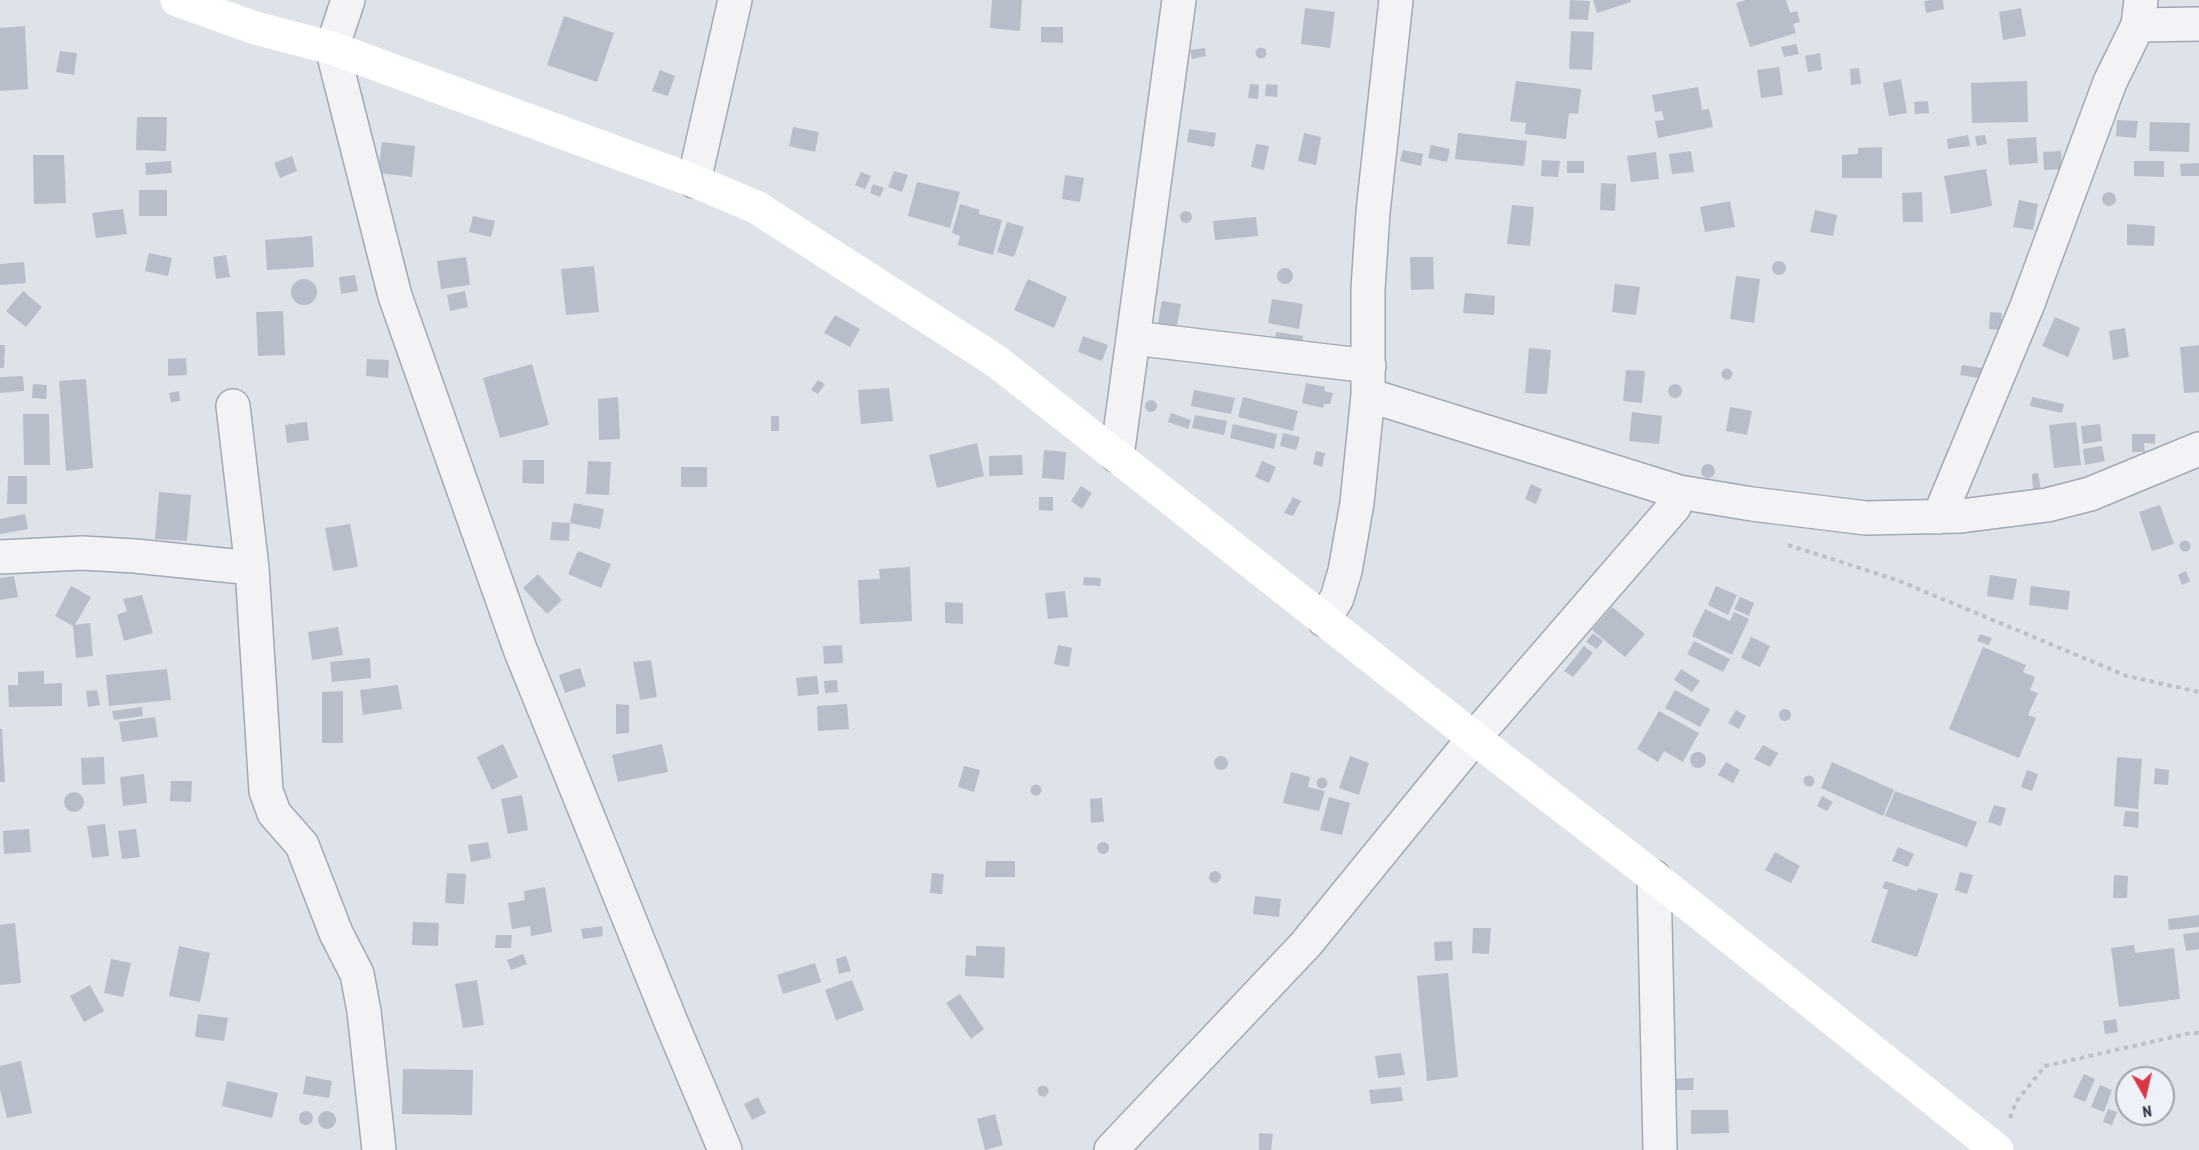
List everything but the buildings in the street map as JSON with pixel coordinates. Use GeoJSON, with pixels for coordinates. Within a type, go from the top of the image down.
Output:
{"type":"FeatureCollection","features":[{"type":"Feature","properties":{"kind":"main road"},"geometry":{"type":"LineString","coordinates":[[177,0],[255,28],[332,48],[694,181],[756,207],[996,361],[1654,877],[2003,1136]]}},
{"type":"Feature","properties":{"kind":"street"},"geometry":{"type":"LineString","coordinates":[[348,0],[332,48],[395,296],[520,649],[666,1011],[725,1150]]}},
{"type":"Feature","properties":{"kind":"street"},"geometry":{"type":"LineString","coordinates":[[694,181],[735,0]]}},
{"type":"Feature","properties":{"kind":"street"},"geometry":{"type":"LineString","coordinates":[[1117,456],[1179,0]]}},
{"type":"Feature","properties":{"kind":"street"},"geometry":{"type":"LineString","coordinates":[[1324,620],[1337,598],[1345,571],[1357,503],[1368,380],[1368,289],[1373,212],[1396,0]]}},
{"type":"Feature","properties":{"kind":"street"},"geometry":{"type":"LineString","coordinates":[[1939,517],[2027,306],[2110,82],[2140,12],[2199,24]]}},
{"type":"Feature","properties":{"kind":"street"},"geometry":{"type":"LineString","coordinates":[[1133,338],[1368,380],[1679,492],[1752,504],[1866,518],[1961,516],[2047,505],[2090,494],[2199,449]]}},
{"type":"Feature","properties":{"kind":"street"},"geometry":{"type":"LineString","coordinates":[[233,406],[252,568],[266,791],[274,813],[302,845],[336,933],[357,974],[364,1011],[379,1150]]}},
{"type":"Feature","properties":{"kind":"street"},"geometry":{"type":"LineString","coordinates":[[1111,1150],[1306,944],[1474,738],[1674,507],[1679,492]]}},
{"type":"Feature","properties":{"kind":"street"},"geometry":{"type":"LineString","coordinates":[[0,557],[82,553],[252,568]]}},
{"type":"Feature","properties":{"kind":"street"},"geometry":{"type":"LineString","coordinates":[[1654,877],[1660,1150]]}},
{"type":"Feature","properties":{"kind":"path"},"geometry":{"type":"LineString","coordinates":[[1785,544],[1897,580],[2127,676],[2199,692]]}},
{"type":"Feature","properties":{"kind":"path"},"geometry":{"type":"LineString","coordinates":[[2003,1136],[2016,1102],[2045,1066],[2199,1033]]}}]}
